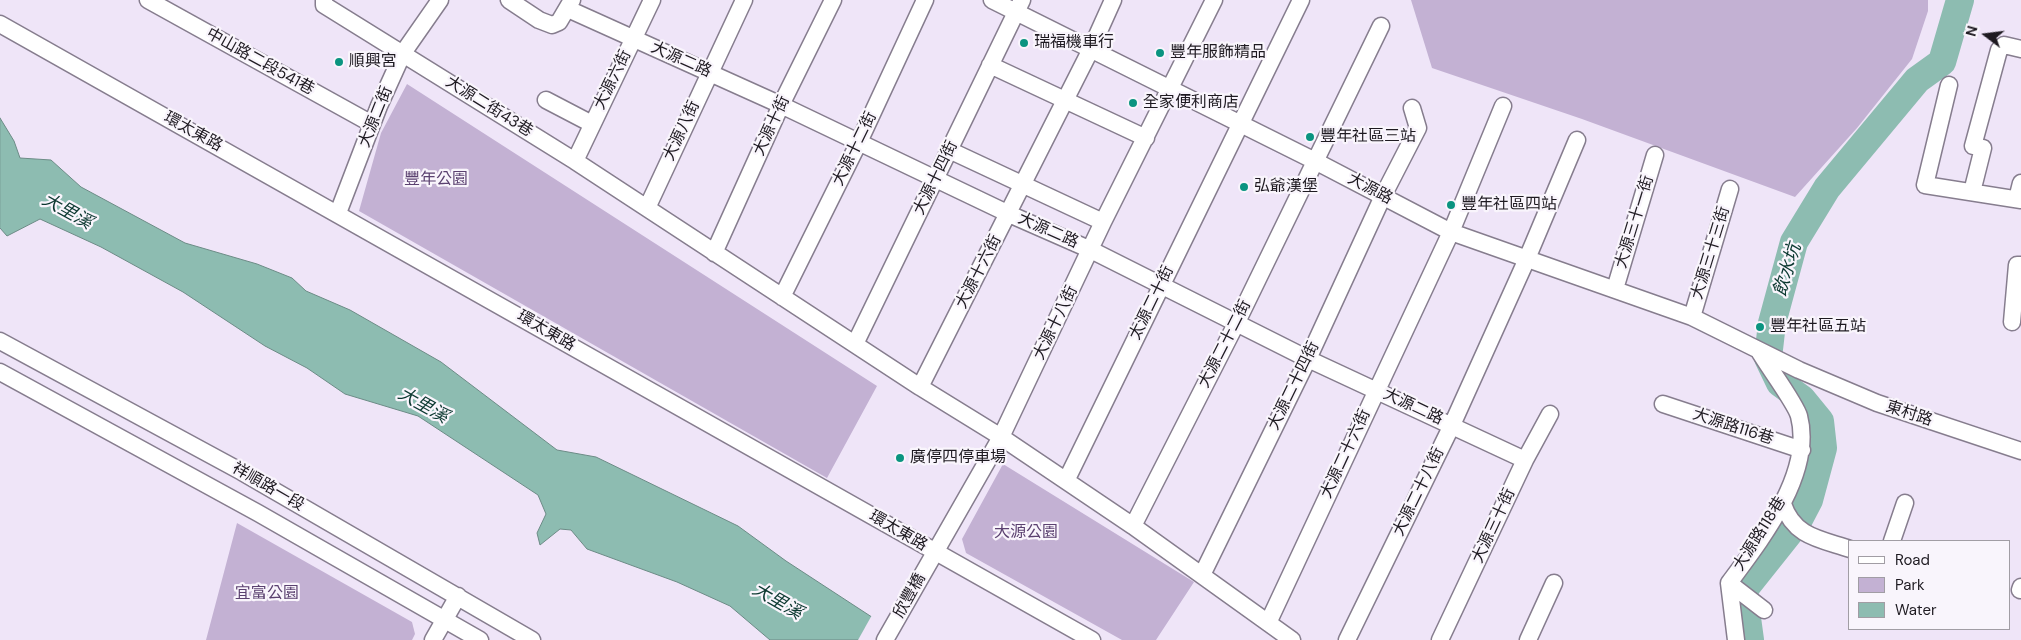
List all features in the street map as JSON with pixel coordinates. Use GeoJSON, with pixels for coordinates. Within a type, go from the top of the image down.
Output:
{"type":"FeatureCollection","features":[{"type":"Feature","properties":{"kind":"street","name":"中山路二段541巷"},"geometry":{"type":"LineString","coordinates":[[148,0],[372,124]]}},
{"type":"Feature","properties":{"kind":"street","name":"大源二街43巷"},"geometry":{"type":"LineString","coordinates":[[324,0],[324,6],[403,53],[575,161],[920,387],[1001,437],[1133,526],[1292,640]]}},
{"type":"Feature","properties":{"kind":"street","name":"大源二街"},"geometry":{"type":"LineString","coordinates":[[338,213],[372,124],[403,53],[440,0]]}},
{"type":"Feature","properties":{"kind":"street"},"geometry":{"type":"LineString","coordinates":[[509,0],[539,20],[552,25],[559,22],[570,4]]}},
{"type":"Feature","properties":{"kind":"street","name":"大源六街"},"geometry":{"type":"LineString","coordinates":[[575,161],[652,0]]}},
{"type":"Feature","properties":{"kind":"street","name":"大源八街"},"geometry":{"type":"LineString","coordinates":[[647,208],[744,0]]}},
{"type":"Feature","properties":{"kind":"street","name":"大源十街"},"geometry":{"type":"LineString","coordinates":[[714,253],[781,105],[833,0]]}},
{"type":"Feature","properties":{"kind":"street","name":"大源十二街"},"geometry":{"type":"LineString","coordinates":[[782,297],[859,142],[925,0]]}},
{"type":"Feature","properties":{"kind":"street","name":"大源路"},"geometry":{"type":"LineString","coordinates":[[992,0],[1019,6],[1091,49],[1169,90],[1315,160],[1451,232],[1526,261],[1615,289],[1692,317],[1759,351]]}},
{"type":"Feature","properties":{"kind":"street","name":"大源十六街"},"geometry":{"type":"LineString","coordinates":[[920,387],[1009,214],[1021,185],[1091,49],[1113,0]]}},
{"type":"Feature","properties":{"kind":"street","name":"大源十八街"},"geometry":{"type":"LineString","coordinates":[[934,552],[1001,437],[1103,222],[1214,0]]}},
{"type":"Feature","properties":{"kind":"street","name":"太源二十街"},"geometry":{"type":"LineString","coordinates":[[1066,481],[1160,285],[1241,125],[1301,0]]}},
{"type":"Feature","properties":{"kind":"street","name":"大源二路"},"geometry":{"type":"LineString","coordinates":[[570,4],[633,38],[781,105],[1009,214],[1091,250],[1308,359],[1525,460]]}},
{"type":"Feature","properties":{"kind":"street","name":"大源十四街"},"geometry":{"type":"LineString","coordinates":[[855,344],[1019,6]]}},
{"type":"Feature","properties":{"kind":"street","name":"環太東路"},"geometry":{"type":"LineString","coordinates":[[0,24],[1092,640]]}},
{"type":"Feature","properties":{"kind":"street","name":"大源二十二街"},"geometry":{"type":"LineString","coordinates":[[1133,526],[1237,322],[1381,26]]}},
{"type":"Feature","properties":{"kind":"street"},"geometry":{"type":"LineString","coordinates":[[1972,192],[1983,148],[1973,146],[1999,50],[2004,45],[2021,49]]}},
{"type":"Feature","properties":{"kind":"street"},"geometry":{"type":"LineString","coordinates":[[990,65],[1146,138]]}},
{"type":"Feature","properties":{"kind":"street"},"geometry":{"type":"LineString","coordinates":[[1949,85],[1925,185],[2019,200],[2021,183]]}},
{"type":"Feature","properties":{"kind":"street"},"geometry":{"type":"LineString","coordinates":[[546,100],[592,124]]}},
{"type":"Feature","properties":{"kind":"street","name":"大源二十六街"},"geometry":{"type":"LineString","coordinates":[[1268,623],[1375,390],[1451,232],[1503,106]]}},
{"type":"Feature","properties":{"kind":"street","name":"大源二十四街"},"geometry":{"type":"LineString","coordinates":[[1202,575],[1308,359],[1383,196],[1418,128],[1412,108]]}},
{"type":"Feature","properties":{"kind":"street","name":"大源二十八街"},"geometry":{"type":"LineString","coordinates":[[1347,640],[1452,425],[1526,261],[1577,140]]}},
{"type":"Feature","properties":{"kind":"street"},"geometry":{"type":"LineString","coordinates":[[949,150],[1103,222]]}},
{"type":"Feature","properties":{"kind":"street","name":"大源三十一街"},"geometry":{"type":"LineString","coordinates":[[1615,289],[1655,155]]}},
{"type":"Feature","properties":{"kind":"street","name":"大源三十三街"},"geometry":{"type":"LineString","coordinates":[[1692,317],[1730,189]]}},
{"type":"Feature","properties":{"kind":"street"},"geometry":{"type":"LineString","coordinates":[[2012,322],[2017,265],[2021,265]]}},
{"type":"Feature","properties":{"kind":"street","name":"祥順路一段"},"geometry":{"type":"LineString","coordinates":[[0,341],[242,472],[532,640]]}},
{"type":"Feature","properties":{"kind":"street","name":"東村路"},"geometry":{"type":"LineString","coordinates":[[1759,351],[1877,404],[2021,451]]}},
{"type":"Feature","properties":{"kind":"street","name":"大源路118巷"},"geometry":{"type":"LineString","coordinates":[[1736,640],[1733,587],[1752,552],[1785,510],[1802,450],[1799,415],[1759,351]]}},
{"type":"Feature","properties":{"kind":"street","name":"祥順路一段"},"geometry":{"type":"LineString","coordinates":[[0,372],[258,513],[480,640]]}},
{"type":"Feature","properties":{"kind":"street","name":"大源路116巷"},"geometry":{"type":"LineString","coordinates":[[1663,404],[1802,450]]}},
{"type":"Feature","properties":{"kind":"street","name":"大源三十街"},"geometry":{"type":"LineString","coordinates":[[1440,640],[1525,460],[1550,414]]}},
{"type":"Feature","properties":{"kind":"street"},"geometry":{"type":"LineString","coordinates":[[1892,540],[1905,502]]}},
{"type":"Feature","properties":{"kind":"street"},"geometry":{"type":"LineString","coordinates":[[1785,510],[1804,534],[1848,548]]}},
{"type":"Feature","properties":{"kind":"street","name":"欣豐橋"},"geometry":{"type":"LineString","coordinates":[[885,640],[934,552]]}},
{"type":"Feature","properties":{"kind":"street"},"geometry":{"type":"LineString","coordinates":[[1528,640],[1554,583]]}},
{"type":"Feature","properties":{"kind":"street"},"geometry":{"type":"LineString","coordinates":[[1733,587],[1764,610]]}},
{"type":"Feature","properties":{"kind":"street"},"geometry":{"type":"LineString","coordinates":[[433,640],[458,596]]}},
{"type":"Feature","properties":{"kind":"green space"},"geometry":{"type":"Polygon","coordinates":[[[1411,0],[1928,0],[1928,11],[1912,59],[1857,128],[1795,197],[1582,119],[1432,68],[1411,0]]]}},
{"type":"Feature","properties":{"kind":"green space","name":"豐年公園"},"geometry":{"type":"Polygon","coordinates":[[[407,84],[877,386],[827,478],[359,211],[381,133],[407,84]]]}},
{"type":"Feature","properties":{"kind":"green space","name":"大源公園"},"geometry":{"type":"Polygon","coordinates":[[[1003,464],[1194,582],[1156,640],[1122,640],[966,553],[962,539],[1003,464]]]}},
{"type":"Feature","properties":{"kind":"green space","name":"宜富公園"},"geometry":{"type":"Polygon","coordinates":[[[237,523],[412,622],[415,634],[412,640],[206,640],[237,523]]]}},
{"type":"Feature","properties":{"kind":"water","name":"大里溪"},"geometry":{"type":"Polygon","coordinates":[[[0,118],[14,141],[20,158],[51,160],[81,187],[185,243],[257,264],[292,278],[306,291],[350,310],[441,362],[557,450],[596,457],[738,526],[786,561],[907,640],[770,640],[730,606],[677,582],[587,549],[571,530],[560,529],[540,545],[537,533],[546,514],[538,495],[418,416],[345,394],[307,368],[265,346],[183,292],[101,247],[40,219],[7,236],[0,228],[0,118]]]}},
{"type":"Feature","properties":{"kind":"pier"},"geometry":{"type":"Polygon","coordinates":[[[872,615],[908,638],[909,640],[858,640],[872,615]]]}},
{"type":"Feature","properties":{"kind":"waterway"},"geometry":{"type":"LineString","coordinates":[[1949,0],[1958,7]]}},
{"type":"Feature","properties":{"kind":"waterway","name":"飲水坑"},"geometry":{"type":"LineString","coordinates":[[1750,640],[1744,596],[1746,587],[1797,523],[1809,500],[1823,448],[1820,421],[1802,399],[1780,383],[1768,358],[1772,323],[1794,242],[1827,188],[1917,80],[1942,62],[1960,0]]}},
{"type":"Feature","properties":{"kind":"place","name":"瑞福機車行"},"geometry":{"type":"Point","coordinates":[1024,43]}},
{"type":"Feature","properties":{"kind":"place","name":"豐年服飾精品"},"geometry":{"type":"Point","coordinates":[1160,53]}},
{"type":"Feature","properties":{"kind":"place","name":"順興宮"},"geometry":{"type":"Point","coordinates":[339,62]}},
{"type":"Feature","properties":{"kind":"place","name":"全家便利商店"},"geometry":{"type":"Point","coordinates":[1133,103]}},
{"type":"Feature","properties":{"kind":"place","name":"豐年社區三站"},"geometry":{"type":"Point","coordinates":[1310,137]}},
{"type":"Feature","properties":{"kind":"place","name":"弘爺漢堡"},"geometry":{"type":"Point","coordinates":[1244,187]}},
{"type":"Feature","properties":{"kind":"place","name":"豐年社區四站"},"geometry":{"type":"Point","coordinates":[1451,205]}},
{"type":"Feature","properties":{"kind":"place","name":"豐年社區五站"},"geometry":{"type":"Point","coordinates":[1760,327]}},
{"type":"Feature","properties":{"kind":"place","name":"廣停四停車場"},"geometry":{"type":"Point","coordinates":[900,458]}}]}
